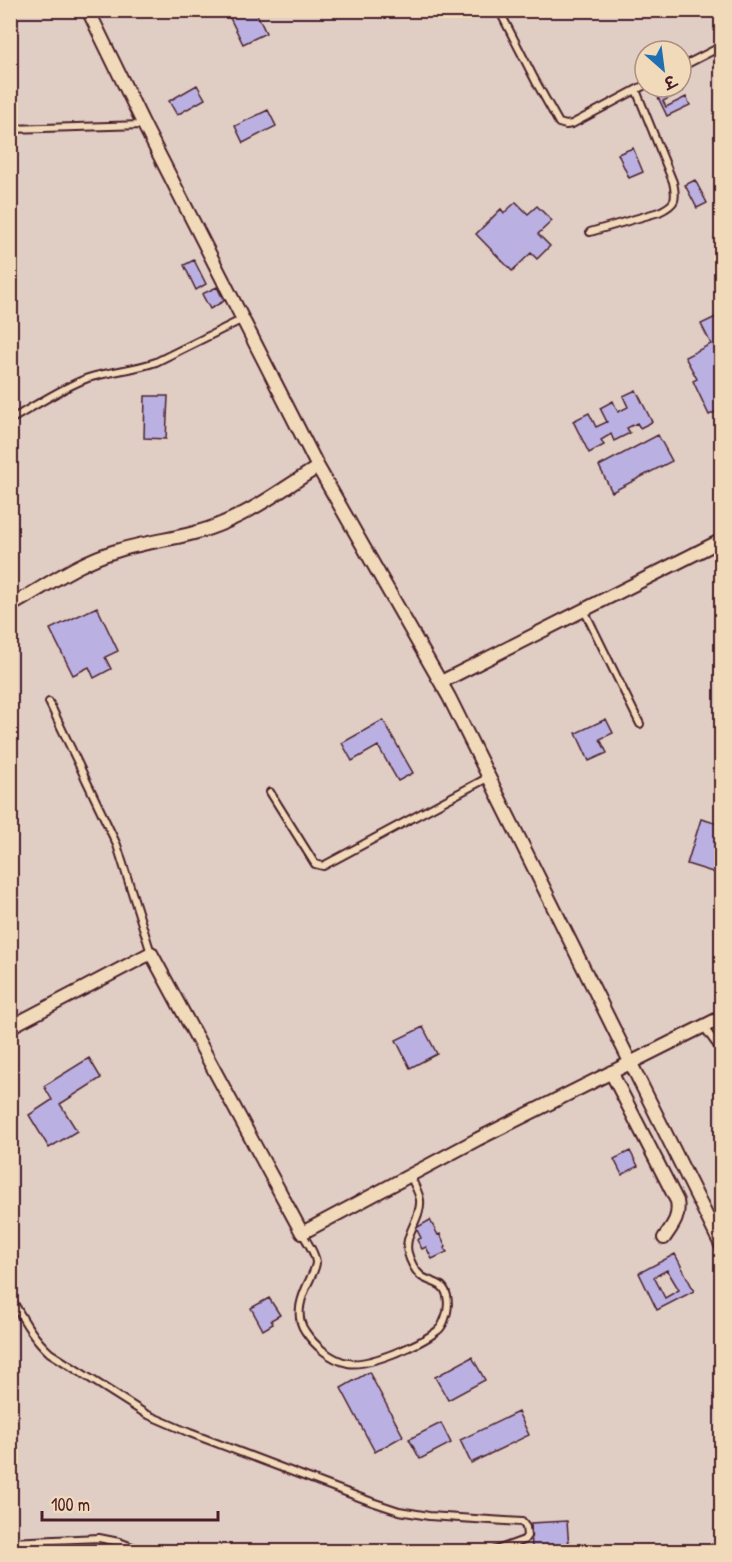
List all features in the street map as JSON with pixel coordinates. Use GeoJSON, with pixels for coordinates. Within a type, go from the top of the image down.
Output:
{"type":"FeatureCollection","features":[{"type":"Feature","properties":{"kind":"street"},"geometry":{"type":"LineString","coordinates":[[88,10],[318,467],[441,682],[722,1248]]}},
{"type":"Feature","properties":{"kind":"street"},"geometry":{"type":"LineString","coordinates":[[10,606],[104,555],[190,534],[229,521],[318,467]]}},
{"type":"Feature","properties":{"kind":"street"},"geometry":{"type":"LineString","coordinates":[[441,682],[722,540]]}},
{"type":"Feature","properties":{"kind":"street"},"geometry":{"type":"LineString","coordinates":[[10,1028],[151,953],[302,1233],[478,1138],[722,1017]]}},
{"type":"Feature","properties":{"kind":"street"},"geometry":{"type":"LineString","coordinates":[[611,1072],[677,1201],[676,1220],[664,1238]]}},
{"type":"Feature","properties":{"kind":"lane"},"geometry":{"type":"LineString","coordinates":[[499,10],[559,123],[572,124],[633,92]]}},
{"type":"Feature","properties":{"kind":"lane"},"geometry":{"type":"LineString","coordinates":[[693,61],[722,46]]}},
{"type":"Feature","properties":{"kind":"lane"},"geometry":{"type":"LineString","coordinates":[[590,232],[659,212],[668,208],[675,200],[673,182],[640,99]]}},
{"type":"Feature","properties":{"kind":"lane"},"geometry":{"type":"LineString","coordinates":[[10,129],[144,125]]}},
{"type":"Feature","properties":{"kind":"lane"},"geometry":{"type":"LineString","coordinates":[[10,420],[76,383],[156,362],[243,318]]}},
{"type":"Feature","properties":{"kind":"lane"},"geometry":{"type":"LineString","coordinates":[[584,610],[640,724]]}},
{"type":"Feature","properties":{"kind":"lane"},"geometry":{"type":"LineString","coordinates":[[49,702],[117,845],[151,953]]}},
{"type":"Feature","properties":{"kind":"lane"},"geometry":{"type":"LineString","coordinates":[[270,792],[315,864],[323,866],[489,777]]}},
{"type":"Feature","properties":{"kind":"lane"},"geometry":{"type":"LineString","coordinates":[[703,1026],[722,1052]]}},
{"type":"Feature","properties":{"kind":"lane"},"geometry":{"type":"LineString","coordinates":[[302,1233],[314,1256],[316,1266],[300,1304],[300,1316],[303,1328],[319,1347],[330,1356],[348,1363],[364,1363],[393,1354],[421,1341],[438,1331],[444,1324],[448,1298],[443,1287],[419,1274],[408,1254],[407,1244],[420,1207],[420,1199],[410,1175]]}},
{"type":"Feature","properties":{"kind":"lane"},"geometry":{"type":"LineString","coordinates":[[10,1296],[30,1332],[50,1353],[146,1414],[190,1433],[399,1511],[429,1516],[522,1522],[526,1527],[524,1540],[491,1551]]}},
{"type":"Feature","properties":{"kind":"lane"},"geometry":{"type":"LineString","coordinates":[[10,1542],[99,1538],[145,1551]]}},
{"type":"Feature","properties":{"kind":"lane"},"geometry":{"type":"LineString","coordinates":[[119,1542],[120,1551]]}},
{"type":"Feature","properties":{"kind":"building"},"geometry":{"type":"Polygon","coordinates":[[[226,10],[255,10],[266,33],[243,44],[226,10]]]}},
{"type":"Feature","properties":{"kind":"building"},"geometry":{"type":"Polygon","coordinates":[[[197,85],[205,99],[177,115],[169,101],[197,85]]]}},
{"type":"Feature","properties":{"kind":"building"},"geometry":{"type":"Polygon","coordinates":[[[659,99],[667,99],[663,101],[666,107],[687,99],[690,105],[667,116],[659,99]]]}},
{"type":"Feature","properties":{"kind":"building"},"geometry":{"type":"Polygon","coordinates":[[[268,110],[276,126],[243,143],[235,126],[268,110]]]}},
{"type":"Feature","properties":{"kind":"building"},"geometry":{"type":"Polygon","coordinates":[[[633,148],[643,172],[629,178],[618,154],[633,148]]]}},
{"type":"Feature","properties":{"kind":"building"},"geometry":{"type":"Polygon","coordinates":[[[695,180],[707,203],[697,208],[685,185],[695,180]]]}},
{"type":"Feature","properties":{"kind":"building"},"geometry":{"type":"Polygon","coordinates":[[[516,202],[528,214],[537,206],[552,221],[538,234],[550,246],[537,259],[531,253],[512,271],[476,234],[501,209],[504,213],[516,202]]]}},
{"type":"Feature","properties":{"kind":"building"},"geometry":{"type":"Polygon","coordinates":[[[194,260],[206,284],[196,290],[184,265],[194,260]]]}},
{"type":"Feature","properties":{"kind":"building"},"geometry":{"type":"Polygon","coordinates":[[[217,287],[224,301],[210,309],[202,294],[217,287]]]}},
{"type":"Feature","properties":{"kind":"building"},"geometry":{"type":"Polygon","coordinates":[[[722,314],[722,409],[709,415],[693,381],[697,379],[685,357],[711,344],[701,324],[722,314]]]}},
{"type":"Feature","properties":{"kind":"building"},"geometry":{"type":"Polygon","coordinates":[[[636,390],[652,422],[640,428],[637,423],[627,428],[630,433],[614,441],[611,434],[601,440],[604,445],[589,453],[573,421],[589,413],[596,427],[607,422],[600,408],[613,401],[618,412],[628,407],[623,396],[636,390]]]}},
{"type":"Feature","properties":{"kind":"building"},"geometry":{"type":"Polygon","coordinates":[[[145,396],[168,396],[166,439],[144,438],[145,396]]]}},
{"type":"Feature","properties":{"kind":"building"},"geometry":{"type":"Polygon","coordinates":[[[658,435],[672,461],[612,492],[599,466],[658,435]]]}},
{"type":"Feature","properties":{"kind":"building"},"geometry":{"type":"Polygon","coordinates":[[[97,607],[118,651],[105,657],[111,669],[94,678],[89,667],[73,675],[50,629],[97,607]]]}},
{"type":"Feature","properties":{"kind":"building"},"geometry":{"type":"Polygon","coordinates":[[[606,719],[613,733],[600,739],[607,753],[589,761],[576,733],[606,719]]]}},
{"type":"Feature","properties":{"kind":"building"},"geometry":{"type":"Polygon","coordinates":[[[383,720],[413,773],[398,781],[378,746],[352,761],[342,743],[383,720]]]}},
{"type":"Feature","properties":{"kind":"building"},"geometry":{"type":"Polygon","coordinates":[[[701,819],[722,825],[722,875],[687,864],[701,819]]]}},
{"type":"Feature","properties":{"kind":"building"},"geometry":{"type":"Polygon","coordinates":[[[423,1027],[437,1054],[410,1068],[396,1040],[423,1027]]]}},
{"type":"Feature","properties":{"kind":"building"},"geometry":{"type":"Polygon","coordinates":[[[89,1058],[101,1078],[60,1104],[77,1131],[49,1148],[29,1115],[52,1100],[44,1086],[89,1058]]]}},
{"type":"Feature","properties":{"kind":"building"},"geometry":{"type":"Polygon","coordinates":[[[630,1151],[638,1166],[622,1175],[614,1159],[630,1151]]]}},
{"type":"Feature","properties":{"kind":"building"},"geometry":{"type":"Polygon","coordinates":[[[430,1220],[438,1235],[440,1234],[447,1252],[432,1259],[426,1247],[422,1249],[417,1240],[421,1238],[416,1228],[430,1220]]]}},
{"type":"Feature","properties":{"kind":"building"},"geometry":{"type":"Polygon","coordinates":[[[675,1254],[694,1291],[657,1310],[639,1273],[675,1254]],[[667,1270],[654,1277],[665,1298],[679,1290],[667,1270]]]}},
{"type":"Feature","properties":{"kind":"building"},"geometry":{"type":"Polygon","coordinates":[[[269,1298],[280,1315],[271,1320],[273,1324],[263,1330],[251,1308],[269,1298]]]}},
{"type":"Feature","properties":{"kind":"building"},"geometry":{"type":"Polygon","coordinates":[[[472,1357],[485,1380],[448,1400],[435,1377],[472,1357]]]}},
{"type":"Feature","properties":{"kind":"building"},"geometry":{"type":"Polygon","coordinates":[[[369,1372],[403,1436],[375,1452],[341,1388],[369,1372]]]}},
{"type":"Feature","properties":{"kind":"building"},"geometry":{"type":"Polygon","coordinates":[[[518,1412],[529,1435],[471,1463],[460,1440],[518,1412]]]}},
{"type":"Feature","properties":{"kind":"building"},"geometry":{"type":"Polygon","coordinates":[[[441,1423],[451,1443],[420,1459],[409,1439],[441,1423]]]}},
{"type":"Feature","properties":{"kind":"building"},"geometry":{"type":"Polygon","coordinates":[[[567,1521],[569,1548],[532,1550],[531,1523],[567,1521]]]}}]}
